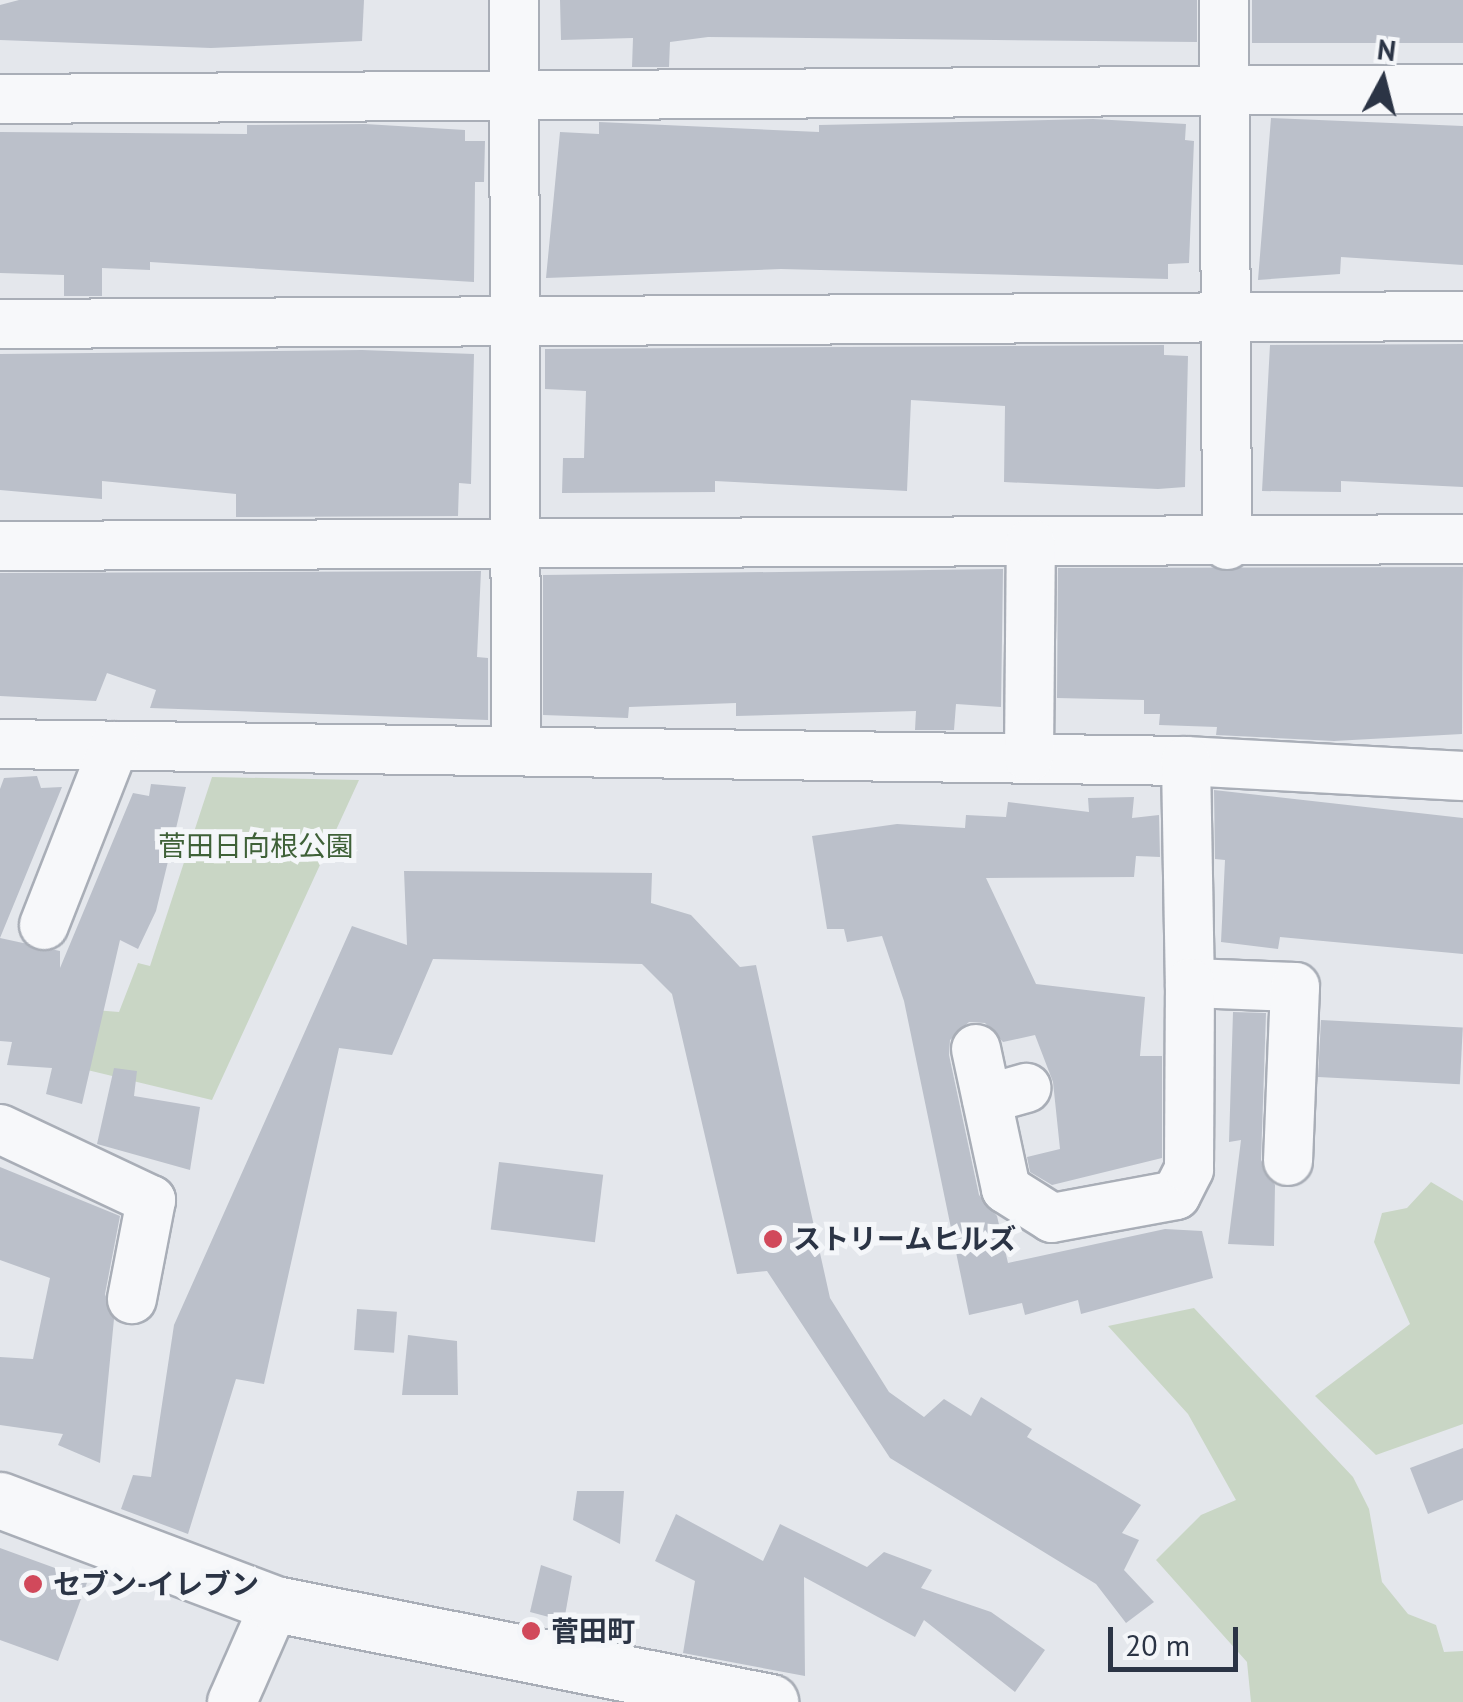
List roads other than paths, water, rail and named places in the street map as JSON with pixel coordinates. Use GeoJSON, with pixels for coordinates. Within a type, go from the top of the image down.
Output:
{"type":"FeatureCollection","features":[{"type":"Feature","properties":{"kind":"street"},"geometry":{"type":"LineString","coordinates":[[514,0],[516,750]]}},
{"type":"Feature","properties":{"kind":"street"},"geometry":{"type":"LineString","coordinates":[[1224,0],[1227,545]]}},
{"type":"Feature","properties":{"kind":"street"},"geometry":{"type":"LineString","coordinates":[[0,99],[1463,89]]}},
{"type":"Feature","properties":{"kind":"street"},"geometry":{"type":"LineString","coordinates":[[0,324],[1463,316]]}},
{"type":"Feature","properties":{"kind":"street"},"geometry":{"type":"LineString","coordinates":[[0,546],[1227,545],[1463,540]]}},
{"type":"Feature","properties":{"kind":"street"},"geometry":{"type":"LineString","coordinates":[[1029,757],[1031,543]]}},
{"type":"Feature","properties":{"kind":"street"},"geometry":{"type":"LineString","coordinates":[[0,744],[1186,760],[1463,776]]}},
{"type":"Feature","properties":{"kind":"street"},"geometry":{"type":"LineString","coordinates":[[44,924],[114,746]]}},
{"type":"Feature","properties":{"kind":"street"},"geometry":{"type":"LineString","coordinates":[[976,1048],[1006,1094],[1006,1189],[1052,1218],[1176,1196],[1189,1169],[1186,760]]}},
{"type":"Feature","properties":{"kind":"street"},"geometry":{"type":"LineString","coordinates":[[1190,983],[1296,986],[1288,1161]]}},
{"type":"Feature","properties":{"kind":"street"},"geometry":{"type":"LineString","coordinates":[[0,1129],[151,1200],[132,1299]]}},
{"type":"Feature","properties":{"kind":"street"},"geometry":{"type":"LineString","coordinates":[[0,1500],[275,1604],[770,1702]]}},
{"type":"Feature","properties":{"kind":"street"},"geometry":{"type":"LineString","coordinates":[[232,1702],[275,1604]]}},
{"type":"Feature","properties":{"kind":"place","name":"ストリームヒルズ"},"geometry":{"type":"Point","coordinates":[773,1239]}},
{"type":"Feature","properties":{"kind":"place","name":"セブン-イレブン"},"geometry":{"type":"Point","coordinates":[33,1584]}},
{"type":"Feature","properties":{"kind":"place","name":"菅田町"},"geometry":{"type":"Point","coordinates":[531,1631]}},
{"type":"Feature","properties":{"kind":"park label","name":"菅田日向根公園"},"geometry":{"type":"Point","coordinates":[256,846]}}]}
